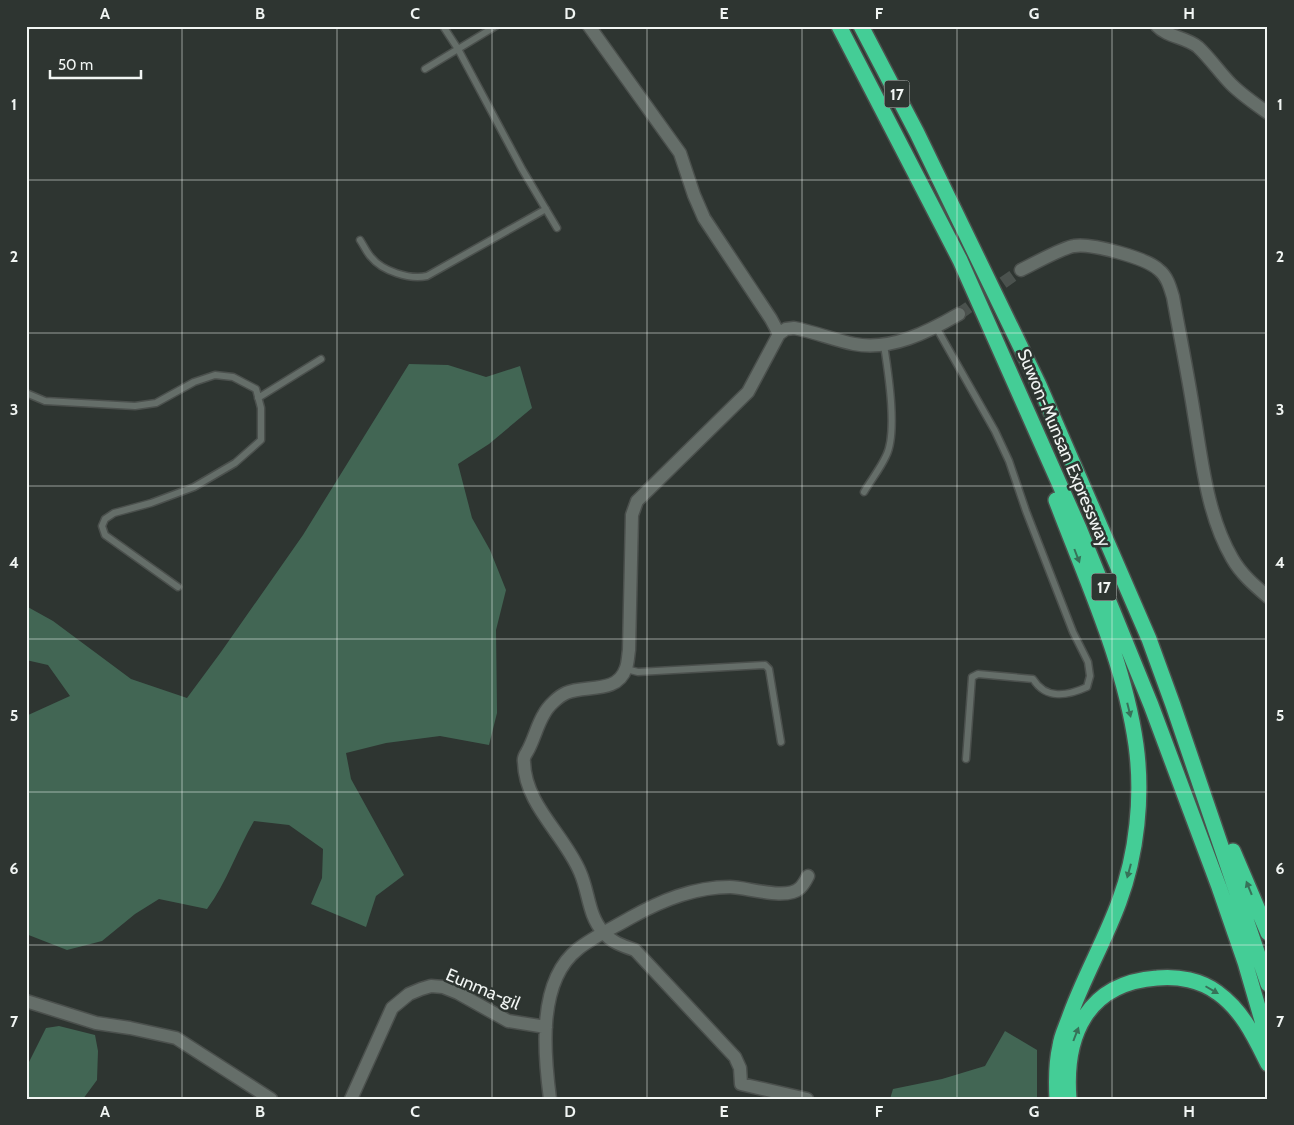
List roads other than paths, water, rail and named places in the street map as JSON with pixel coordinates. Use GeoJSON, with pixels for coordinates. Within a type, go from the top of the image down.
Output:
{"type":"FeatureCollection","features":[{"type":"Feature","properties":{"kind":"highway","name":"Suwon-Munsan Expressway"},"geometry":{"type":"LineString","coordinates":[[839,26],[960,260],[1079,528],[1151,705],[1219,887],[1245,962],[1268,1041]]}},
{"type":"Feature","properties":{"kind":"highway","name":"Suwon-Munsan Expressway"},"geometry":{"type":"LineString","coordinates":[[861,26],[917,133],[1039,385],[1149,639],[1174,705],[1268,984]]}},
{"type":"Feature","properties":{"kind":"highway"},"geometry":{"type":"LineString","coordinates":[[992,330],[1106,631],[1131,716],[1136,747],[1138,806],[1130,868],[1113,917],[1075,1001],[1060,1045],[1056,1078],[1057,1099]]}},
{"type":"Feature","properties":{"kind":"highway"},"geometry":{"type":"LineString","coordinates":[[1174,705],[1268,932]]}},
{"type":"Feature","properties":{"kind":"highway"},"geometry":{"type":"LineString","coordinates":[[1069,1099],[1067,1077],[1070,1052],[1076,1030],[1088,1011],[1104,995],[1125,983],[1144,979],[1181,978],[1198,982],[1218,993],[1235,1008],[1252,1032],[1268,1064]]}},
{"type":"Feature","properties":{"kind":"street"},"geometry":{"type":"LineString","coordinates":[[589,26],[680,153],[704,218],[779,334]]}},
{"type":"Feature","properties":{"kind":"street"},"geometry":{"type":"LineString","coordinates":[[1157,26],[1160,30],[1178,36],[1197,46],[1231,84],[1245,97],[1268,113]]}},
{"type":"Feature","properties":{"kind":"street"},"geometry":{"type":"LineString","coordinates":[[1021,270],[1072,246],[1082,245],[1137,258],[1161,271],[1166,278],[1173,297],[1203,467],[1210,501],[1221,535],[1232,559],[1245,576],[1268,597]]}},
{"type":"Feature","properties":{"kind":"street"},"geometry":{"type":"LineString","coordinates":[[807,1099],[741,1084],[740,1068],[735,1057],[635,950],[617,944],[603,933],[593,919],[587,891],[579,870],[535,801],[527,785],[523,759],[534,739],[544,713],[553,703],[566,693],[610,686],[619,679],[626,669],[629,650],[632,515],[637,501],[748,392],[779,334],[786,329],[794,328],[856,344],[876,346],[890,344],[936,326],[959,314]]}},
{"type":"Feature","properties":{"kind":"street"},"geometry":{"type":"LineString","coordinates":[[550,1099],[546,1028],[551,991],[563,965],[577,949],[658,902],[675,896],[696,891],[730,887],[786,894],[799,889],[808,876]]}},
{"type":"Feature","properties":{"kind":"street","name":"Eunma-gil"},"geometry":{"type":"LineString","coordinates":[[351,1099],[392,1008],[409,994],[431,986],[443,987],[458,993],[508,1022],[546,1028]]}},
{"type":"Feature","properties":{"kind":"street"},"geometry":{"type":"LineString","coordinates":[[26,1001],[96,1023],[176,1038],[254,1094],[271,1099]]}},
{"type":"Feature","properties":{"kind":"lane"},"geometry":{"type":"LineString","coordinates":[[443,26],[458,49],[522,169],[557,228]]}},
{"type":"Feature","properties":{"kind":"lane"},"geometry":{"type":"LineString","coordinates":[[425,69],[496,26]]}},
{"type":"Feature","properties":{"kind":"lane"},"geometry":{"type":"LineString","coordinates":[[360,240],[372,258],[381,265],[402,275],[419,278],[427,276],[546,209]]}},
{"type":"Feature","properties":{"kind":"lane"},"geometry":{"type":"LineString","coordinates":[[936,326],[1009,461],[1073,632],[1088,662],[1090,676],[1087,687],[1078,691],[1052,695],[1039,688],[1033,679],[978,674],[972,677],[966,759]]}},
{"type":"Feature","properties":{"kind":"lane"},"geometry":{"type":"LineString","coordinates":[[864,492],[887,455],[891,430],[890,389],[884,345]]}},
{"type":"Feature","properties":{"kind":"lane"},"geometry":{"type":"LineString","coordinates":[[258,398],[321,359]]}},
{"type":"Feature","properties":{"kind":"lane"},"geometry":{"type":"LineString","coordinates":[[26,393],[45,401],[135,406],[156,403],[194,382],[215,375],[233,377],[256,389],[261,408],[261,440],[235,463],[194,486],[150,503],[114,513],[105,518],[102,526],[104,534],[178,587]]}},
{"type":"Feature","properties":{"kind":"lane"},"geometry":{"type":"LineString","coordinates":[[626,669],[638,672],[765,666],[769,669],[780,742]]}},
{"type":"Feature","properties":{"kind":"tunnel"},"geometry":{"type":"LineString","coordinates":[[959,314],[1021,270]]}}]}
